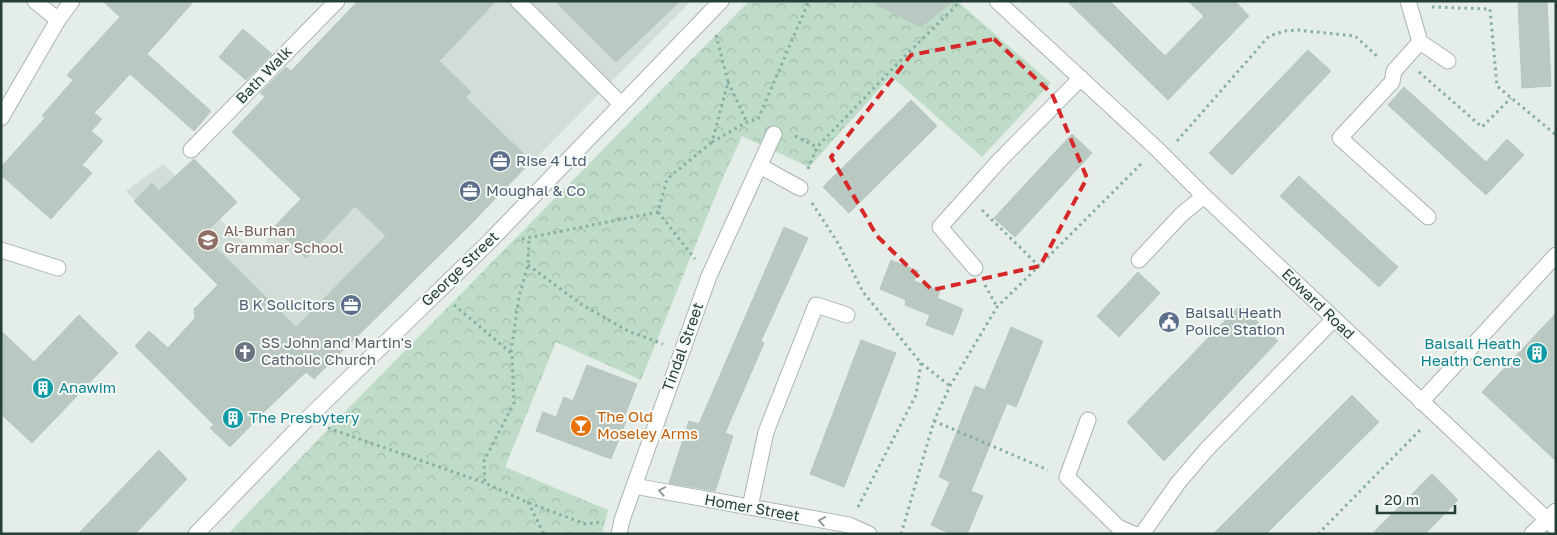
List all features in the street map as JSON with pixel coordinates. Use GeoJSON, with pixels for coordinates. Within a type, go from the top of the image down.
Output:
{"type":"FeatureCollection","features":[{"type":"Feature","properties":{"kind":"street"},"geometry":{"type":"LineString","coordinates":[[35,1],[58,20]]}},
{"type":"Feature","properties":{"kind":"street"},"geometry":{"type":"LineString","coordinates":[[1,118],[58,20],[72,1]]}},
{"type":"Feature","properties":{"kind":"street","name":"Bath Walk"},"geometry":{"type":"LineString","coordinates":[[191,150],[337,1]]}},
{"type":"Feature","properties":{"kind":"street"},"geometry":{"type":"LineString","coordinates":[[518,1],[621,104]]}},
{"type":"Feature","properties":{"kind":"street","name":"George Street"},"geometry":{"type":"LineString","coordinates":[[196,534],[306,420],[490,241],[721,1]]}},
{"type":"Feature","properties":{"kind":"street","name":"Edward Road"},"geometry":{"type":"LineString","coordinates":[[997,1],[1160,152],[1421,402],[1553,520]]}},
{"type":"Feature","properties":{"kind":"street"},"geometry":{"type":"LineString","coordinates":[[1409,4],[1420,42],[1448,61]]}},
{"type":"Feature","properties":{"kind":"street"},"geometry":{"type":"LineString","coordinates":[[1420,42],[1394,71],[1392,82],[1340,138],[1428,218]]}},
{"type":"Feature","properties":{"kind":"street"},"geometry":{"type":"LineString","coordinates":[[975,268],[940,227],[998,162],[1081,78]]}},
{"type":"Feature","properties":{"kind":"street","name":"Tindal Street"},"geometry":{"type":"LineString","coordinates":[[621,527],[709,276],[776,131]]}},
{"type":"Feature","properties":{"kind":"street"},"geometry":{"type":"LineString","coordinates":[[760,166],[800,188]]}},
{"type":"Feature","properties":{"kind":"street"},"geometry":{"type":"LineString","coordinates":[[1139,260],[1181,215],[1204,196]]}},
{"type":"Feature","properties":{"kind":"street"},"geometry":{"type":"LineString","coordinates":[[1,250],[58,268]]}},
{"type":"Feature","properties":{"kind":"street"},"geometry":{"type":"LineString","coordinates":[[1421,402],[1556,255]]}},
{"type":"Feature","properties":{"kind":"street"},"geometry":{"type":"LineString","coordinates":[[750,507],[766,432],[816,305],[846,315]]}},
{"type":"Feature","properties":{"kind":"street"},"geometry":{"type":"LineString","coordinates":[[1142,534],[1173,490],[1206,450],[1334,319]]}},
{"type":"Feature","properties":{"kind":"street"},"geometry":{"type":"LineString","coordinates":[[1088,420],[1067,477],[1118,526],[1134,534]]}},
{"type":"Feature","properties":{"kind":"street","name":"Homer Street"},"geometry":{"type":"LineString","coordinates":[[634,486],[849,525],[869,534]]}},
{"type":"Feature","properties":{"kind":"street"},"geometry":{"type":"LineString","coordinates":[[1532,534],[1553,520]]}},
{"type":"Feature","properties":{"kind":"path"},"geometry":{"type":"LineString","coordinates":[[758,119],[810,1]]}},
{"type":"Feature","properties":{"kind":"path"},"geometry":{"type":"LineString","coordinates":[[950,386],[921,363],[863,292],[838,243],[800,188],[817,146],[961,1]]}},
{"type":"Feature","properties":{"kind":"path"},"geometry":{"type":"LineString","coordinates":[[1409,4],[1490,9],[1496,86],[1556,135]]}},
{"type":"Feature","properties":{"kind":"path"},"geometry":{"type":"LineString","coordinates":[[710,13],[728,82],[747,122]]}},
{"type":"Feature","properties":{"kind":"path"},"geometry":{"type":"LineString","coordinates":[[901,534],[934,421],[950,386],[997,307],[1160,152],[1270,36],[1286,31],[1298,30],[1355,36],[1406,81],[1418,71],[1482,127],[1511,98]]}},
{"type":"Feature","properties":{"kind":"path"},"geometry":{"type":"LineString","coordinates":[[712,142],[728,82]]}},
{"type":"Feature","properties":{"kind":"path"},"geometry":{"type":"LineString","coordinates":[[658,212],[667,179],[712,142],[747,122],[758,119],[776,131],[817,146]]}},
{"type":"Feature","properties":{"kind":"path"},"geometry":{"type":"LineString","coordinates":[[968,195],[1039,266]]}},
{"type":"Feature","properties":{"kind":"path"},"geometry":{"type":"LineString","coordinates":[[490,241],[529,239],[658,212]]}},
{"type":"Feature","properties":{"kind":"path"},"geometry":{"type":"LineString","coordinates":[[658,212],[709,276]]}},
{"type":"Feature","properties":{"kind":"path"},"geometry":{"type":"LineString","coordinates":[[486,483],[484,461],[514,403],[511,353],[519,297],[528,265],[529,239]]}},
{"type":"Feature","properties":{"kind":"path"},"geometry":{"type":"LineString","coordinates":[[528,265],[581,304],[628,331],[682,352]]}},
{"type":"Feature","properties":{"kind":"path"},"geometry":{"type":"LineString","coordinates":[[438,292],[511,353]]}},
{"type":"Feature","properties":{"kind":"path"},"geometry":{"type":"LineString","coordinates":[[860,502],[916,395],[921,363]]}},
{"type":"Feature","properties":{"kind":"path"},"geometry":{"type":"LineString","coordinates":[[1318,534],[1435,414]]}},
{"type":"Feature","properties":{"kind":"path"},"geometry":{"type":"LineString","coordinates":[[306,420],[486,483],[585,524],[621,527]]}},
{"type":"Feature","properties":{"kind":"path"},"geometry":{"type":"LineString","coordinates":[[934,421],[1017,458],[1067,477]]}},
{"type":"Feature","properties":{"kind":"path"},"geometry":{"type":"LineString","coordinates":[[528,502],[544,534]]}},
{"type":"Feature","properties":{"kind":"highlighted area"},"geometry":{"type":"Polygon","coordinates":[[[994,39],[1052,94],[1087,178],[1040,266],[932,290],[877,236],[831,157],[911,55],[994,39]]]}},
{"type":"Feature","properties":{"kind":"shaded area"},"geometry":{"type":"Polygon","coordinates":[[[371,1],[691,1],[469,226],[371,1]]]}},
{"type":"Feature","properties":{"kind":"shaded area"},"geometry":{"type":"Polygon","coordinates":[[[163,164],[258,256],[274,227],[306,257],[355,206],[422,271],[314,379],[126,191],[163,164]]]}},
{"type":"Feature","properties":{"kind":"green space"},"geometry":{"type":"Polygon","coordinates":[[[749,1],[870,1],[921,27],[953,1],[957,1],[1051,83],[982,157],[891,76],[809,167],[742,136],[721,182],[641,380],[556,342],[505,467],[608,510],[602,534],[228,534],[329,428],[749,1]]]}},
{"type":"Feature","properties":{"kind":"building"},"geometry":{"type":"Polygon","coordinates":[[[103,1],[194,1],[147,54],[211,111],[194,131],[130,74],[94,113],[102,119],[91,131],[103,141],[82,165],[92,173],[51,219],[1,175],[1,167],[45,118],[42,116],[73,80],[67,75],[120,17],[103,1]]]}},
{"type":"Feature","properties":{"kind":"building"},"geometry":{"type":"Polygon","coordinates":[[[358,1],[496,1],[439,61],[471,92],[465,97],[531,161],[469,226],[314,379],[306,372],[230,447],[210,428],[214,425],[135,346],[149,331],[168,348],[195,318],[194,309],[218,285],[134,201],[152,183],[159,191],[194,159],[237,202],[203,235],[296,327],[386,236],[355,206],[306,258],[274,227],[301,199],[232,132],[265,97],[260,93],[286,67],[291,71],[358,1]]]}},
{"type":"Feature","properties":{"kind":"building"},"geometry":{"type":"Polygon","coordinates":[[[555,1],[680,1],[616,62],[555,1]]]}},
{"type":"Feature","properties":{"kind":"building"},"geometry":{"type":"Polygon","coordinates":[[[870,1],[953,1],[921,27],[870,1]]]}},
{"type":"Feature","properties":{"kind":"building"},"geometry":{"type":"Polygon","coordinates":[[[1067,1],[1110,1],[1165,56],[1204,16],[1188,1],[1235,1],[1249,16],[1168,100],[1067,1]]]}},
{"type":"Feature","properties":{"kind":"building"},"geometry":{"type":"Polygon","coordinates":[[[1518,1],[1547,1],[1551,86],[1522,88],[1518,1]]]}},
{"type":"Feature","properties":{"kind":"building"},"geometry":{"type":"Polygon","coordinates":[[[243,29],[272,54],[246,80],[219,57],[243,29]]]}},
{"type":"Feature","properties":{"kind":"building"},"geometry":{"type":"Polygon","coordinates":[[[1308,50],[1331,71],[1232,175],[1209,153],[1308,50]]]}},
{"type":"Feature","properties":{"kind":"building"},"geometry":{"type":"Polygon","coordinates":[[[1404,87],[1486,162],[1507,139],[1524,155],[1486,195],[1388,105],[1404,87]]]}},
{"type":"Feature","properties":{"kind":"building"},"geometry":{"type":"Polygon","coordinates":[[[911,100],[937,126],[849,213],[823,187],[911,100]]]}},
{"type":"Feature","properties":{"kind":"building"},"geometry":{"type":"Polygon","coordinates":[[[1072,134],[1092,153],[1015,237],[994,218],[1072,134]]]}},
{"type":"Feature","properties":{"kind":"building"},"geometry":{"type":"Polygon","coordinates":[[[1299,176],[1398,267],[1379,287],[1280,196],[1299,176]]]}},
{"type":"Feature","properties":{"kind":"building"},"geometry":{"type":"Polygon","coordinates":[[[784,227],[808,238],[761,341],[764,343],[725,433],[733,436],[715,491],[669,483],[689,421],[699,424],[784,227]]]}},
{"type":"Feature","properties":{"kind":"building"},"geometry":{"type":"Polygon","coordinates":[[[891,260],[918,271],[914,281],[940,291],[937,298],[963,309],[953,335],[926,325],[930,315],[905,305],[906,300],[880,289],[891,260]]]}},
{"type":"Feature","properties":{"kind":"building"},"geometry":{"type":"Polygon","coordinates":[[[1138,272],[1160,293],[1119,337],[1097,316],[1138,272]]]}},
{"type":"Feature","properties":{"kind":"building"},"geometry":{"type":"Polygon","coordinates":[[[1240,305],[1278,341],[1164,461],[1127,422],[1240,305]]]}},
{"type":"Feature","properties":{"kind":"building","name":"Balsall Heath Health Centre"},"geometry":{"type":"Polygon","coordinates":[[[1556,313],[1556,461],[1482,392],[1556,313]]]}},
{"type":"Feature","properties":{"kind":"building","name":"Anawim"},"geometry":{"type":"Polygon","coordinates":[[[79,315],[118,353],[32,443],[1,414],[1,331],[34,362],[79,315]]]}},
{"type":"Feature","properties":{"kind":"building"},"geometry":{"type":"Polygon","coordinates":[[[1011,327],[1043,341],[1016,407],[1007,403],[971,491],[983,496],[967,534],[951,534],[931,525],[950,482],[939,477],[975,386],[985,390],[1011,327]]]}},
{"type":"Feature","properties":{"kind":"building"},"geometry":{"type":"Polygon","coordinates":[[[861,340],[896,353],[844,487],[810,474],[861,340]]]}},
{"type":"Feature","properties":{"kind":"building"},"geometry":{"type":"Polygon","coordinates":[[[587,365],[637,384],[623,420],[626,421],[611,459],[536,431],[543,412],[556,417],[564,397],[573,401],[587,365]]]}},
{"type":"Feature","properties":{"kind":"building"},"geometry":{"type":"Polygon","coordinates":[[[1352,395],[1379,422],[1266,534],[1213,534],[1352,395]]]}},
{"type":"Feature","properties":{"kind":"building"},"geometry":{"type":"Polygon","coordinates":[[[159,450],[187,479],[135,534],[78,534],[159,450]]]}},
{"type":"Feature","properties":{"kind":"building"},"geometry":{"type":"Polygon","coordinates":[[[1432,474],[1458,500],[1425,534],[1372,534],[1432,474]]]}},
{"type":"Feature","properties":{"kind":"place","name":"Rise 4 Ltd"},"geometry":{"type":"Point","coordinates":[500,161]}},
{"type":"Feature","properties":{"kind":"place","name":"Moughal & Co"},"geometry":{"type":"Point","coordinates":[470,191]}},
{"type":"Feature","properties":{"kind":"place","name":"Al-Burhan Grammar School"},"geometry":{"type":"Point","coordinates":[208,240]}},
{"type":"Feature","properties":{"kind":"place","name":"B K Solicitors"},"geometry":{"type":"Point","coordinates":[351,305]}},
{"type":"Feature","properties":{"kind":"place","name":"Balsall Heath Police Station"},"geometry":{"type":"Point","coordinates":[1169,322]}},
{"type":"Feature","properties":{"kind":"place","name":"SS John and Martin's Catholic Church"},"geometry":{"type":"Point","coordinates":[245,352]}},
{"type":"Feature","properties":{"kind":"place","name":"Balsall Heath Health Centre"},"geometry":{"type":"Point","coordinates":[1537,353]}},
{"type":"Feature","properties":{"kind":"place","name":"Anawim"},"geometry":{"type":"Point","coordinates":[43,388]}},
{"type":"Feature","properties":{"kind":"place","name":"The Presbytery"},"geometry":{"type":"Point","coordinates":[233,418]}},
{"type":"Feature","properties":{"kind":"place","name":"The Old Moseley Arms"},"geometry":{"type":"Point","coordinates":[581,426]}}]}
